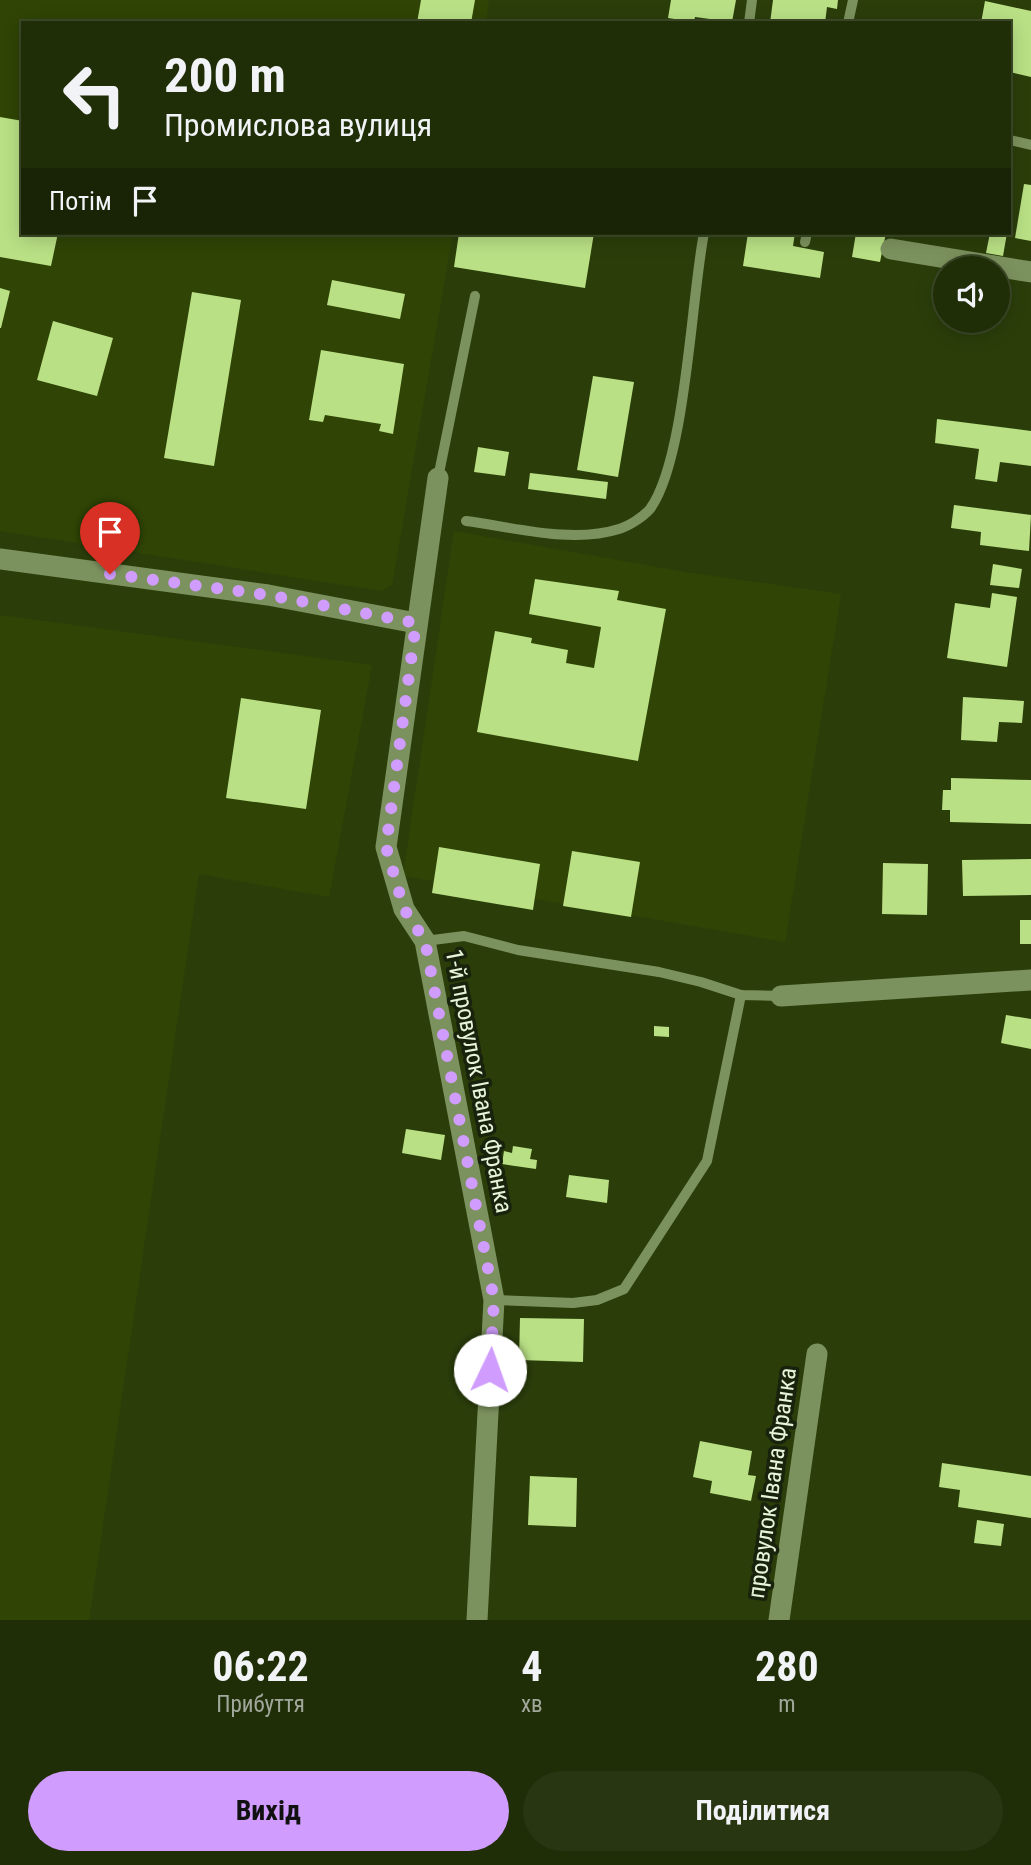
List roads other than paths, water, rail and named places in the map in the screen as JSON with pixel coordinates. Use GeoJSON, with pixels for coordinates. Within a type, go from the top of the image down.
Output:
{"type":"FeatureCollection","features":[{"type":"Feature","properties":{"kind":"street"},"geometry":{"type":"LineString","coordinates":[[891,249],[1031,272]]}},
{"type":"Feature","properties":{"kind":"street","name":"1-й провулок Івана Франка"},"geometry":{"type":"LineString","coordinates":[[438,478],[386,847],[404,909],[425,941],[494,1300],[477,1620]]}},
{"type":"Feature","properties":{"kind":"street"},"geometry":{"type":"LineString","coordinates":[[0,559],[268,595],[416,623]]}},
{"type":"Feature","properties":{"kind":"street"},"geometry":{"type":"LineString","coordinates":[[780,996],[1031,980]]}},
{"type":"Feature","properties":{"kind":"street","name":"провулок Івана Франка"},"geometry":{"type":"LineString","coordinates":[[779,1620],[817,1354]]}},
{"type":"Feature","properties":{"kind":"lane"},"geometry":{"type":"LineString","coordinates":[[748,21],[752,0]]}},
{"type":"Feature","properties":{"kind":"lane"},"geometry":{"type":"LineString","coordinates":[[848,21],[853,0]]}},
{"type":"Feature","properties":{"kind":"lane"},"geometry":{"type":"LineString","coordinates":[[1011,140],[1031,145]]}},
{"type":"Feature","properties":{"kind":"lane"},"geometry":{"type":"LineString","coordinates":[[466,521],[585,534],[619,529],[648,511],[660,492],[677,426],[704,235]]}},
{"type":"Feature","properties":{"kind":"lane"},"geometry":{"type":"LineString","coordinates":[[438,478],[475,296]]}},
{"type":"Feature","properties":{"kind":"lane"},"geometry":{"type":"LineString","coordinates":[[425,941],[464,936],[531,953],[659,972],[741,995],[780,996]]}},
{"type":"Feature","properties":{"kind":"lane"},"geometry":{"type":"LineString","coordinates":[[494,1300],[573,1303],[597,1300],[624,1289],[707,1161],[741,995]]}}]}
